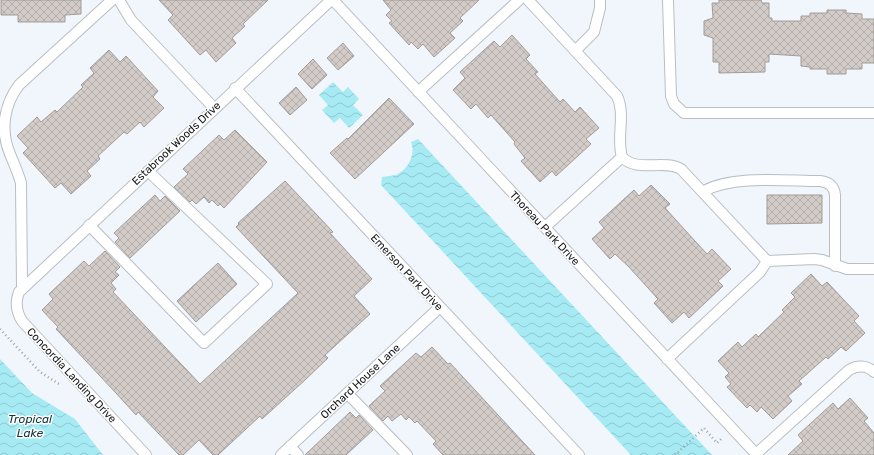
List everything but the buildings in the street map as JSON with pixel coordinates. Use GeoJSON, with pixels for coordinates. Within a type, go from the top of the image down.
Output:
{"type":"FeatureCollection","features":[{"type":"Feature","properties":{"kind":"lane"},"geometry":{"type":"LineString","coordinates":[[22,287],[20,183],[19,173],[9,153],[5,135],[4,123],[8,103],[19,86],[112,0]]}},
{"type":"Feature","properties":{"kind":"lane"},"geometry":{"type":"LineString","coordinates":[[119,0],[131,20],[214,108]]}},
{"type":"Feature","properties":{"kind":"lane","name":"Estabrook Woods Drive"},"geometry":{"type":"LineString","coordinates":[[22,287],[148,171],[234,88],[332,0]]}},
{"type":"Feature","properties":{"kind":"lane","name":"Thoreau Park Drive"},"geometry":{"type":"LineString","coordinates":[[332,0],[756,454]]}},
{"type":"Feature","properties":{"kind":"lane"},"geometry":{"type":"LineString","coordinates":[[418,92],[519,0]]}},
{"type":"Feature","properties":{"kind":"lane"},"geometry":{"type":"LineString","coordinates":[[528,0],[613,92],[620,102],[620,144],[622,157],[626,161],[636,165],[675,166],[686,172],[767,261]]}},
{"type":"Feature","properties":{"kind":"lane"},"geometry":{"type":"LineString","coordinates":[[575,51],[594,32],[600,8],[600,0]]}},
{"type":"Feature","properties":{"kind":"lane"},"geometry":{"type":"LineString","coordinates":[[668,0],[671,96],[674,104],[684,113],[874,113]]}},
{"type":"Feature","properties":{"kind":"lane","name":"Emerson Park Drive"},"geometry":{"type":"LineString","coordinates":[[234,88],[579,455]]}},
{"type":"Feature","properties":{"kind":"lane"},"geometry":{"type":"LineString","coordinates":[[545,227],[622,157]]}},
{"type":"Feature","properties":{"kind":"lane"},"geometry":{"type":"LineString","coordinates":[[89,225],[204,343],[267,284],[148,171]]}},
{"type":"Feature","properties":{"kind":"lane"},"geometry":{"type":"LineString","coordinates":[[704,191],[719,184],[736,181],[820,181],[828,183],[835,195],[835,266]]}},
{"type":"Feature","properties":{"kind":"lane"},"geometry":{"type":"LineString","coordinates":[[767,261],[814,259],[822,260],[835,266],[847,269],[874,269]]}},
{"type":"Feature","properties":{"kind":"lane"},"geometry":{"type":"LineString","coordinates":[[667,359],[760,272],[767,261]]}},
{"type":"Feature","properties":{"kind":"lane","name":"Concordia Landing Drive"},"geometry":{"type":"LineString","coordinates":[[22,287],[16,303],[17,310],[22,321],[146,455]]}},
{"type":"Feature","properties":{"kind":"lane","name":"Orchard House Lane"},"geometry":{"type":"LineString","coordinates":[[281,455],[440,307]]}},
{"type":"Feature","properties":{"kind":"lane"},"geometry":{"type":"LineString","coordinates":[[756,454],[849,370],[863,366],[874,372]]}},
{"type":"Feature","properties":{"kind":"lane"},"geometry":{"type":"LineString","coordinates":[[347,394],[407,455]]}},
{"type":"Feature","properties":{"kind":"lane"},"geometry":{"type":"LineString","coordinates":[[290,446],[298,455]]}},
{"type":"Feature","properties":{"kind":"path"},"geometry":{"type":"LineString","coordinates":[[0,329],[40,372],[62,386]]}},
{"type":"Feature","properties":{"kind":"path"},"geometry":{"type":"LineString","coordinates":[[675,455],[704,428],[717,443]]}},
{"type":"Feature","properties":{"kind":"water"},"geometry":{"type":"Polygon","coordinates":[[[333,82],[343,92],[348,87],[359,99],[353,105],[363,115],[349,128],[340,118],[334,123],[322,110],[328,105],[319,95],[333,82]]]}},
{"type":"Feature","properties":{"kind":"water"},"geometry":{"type":"Polygon","coordinates":[[[418,139],[712,455],[631,455],[381,185],[382,177],[396,175],[407,166],[412,156],[411,142],[418,139]]]}},
{"type":"Feature","properties":{"kind":"water","name":"Tropical Lake"},"geometry":{"type":"Polygon","coordinates":[[[0,359],[32,393],[75,419],[103,455],[0,455],[0,359]]]}}]}
